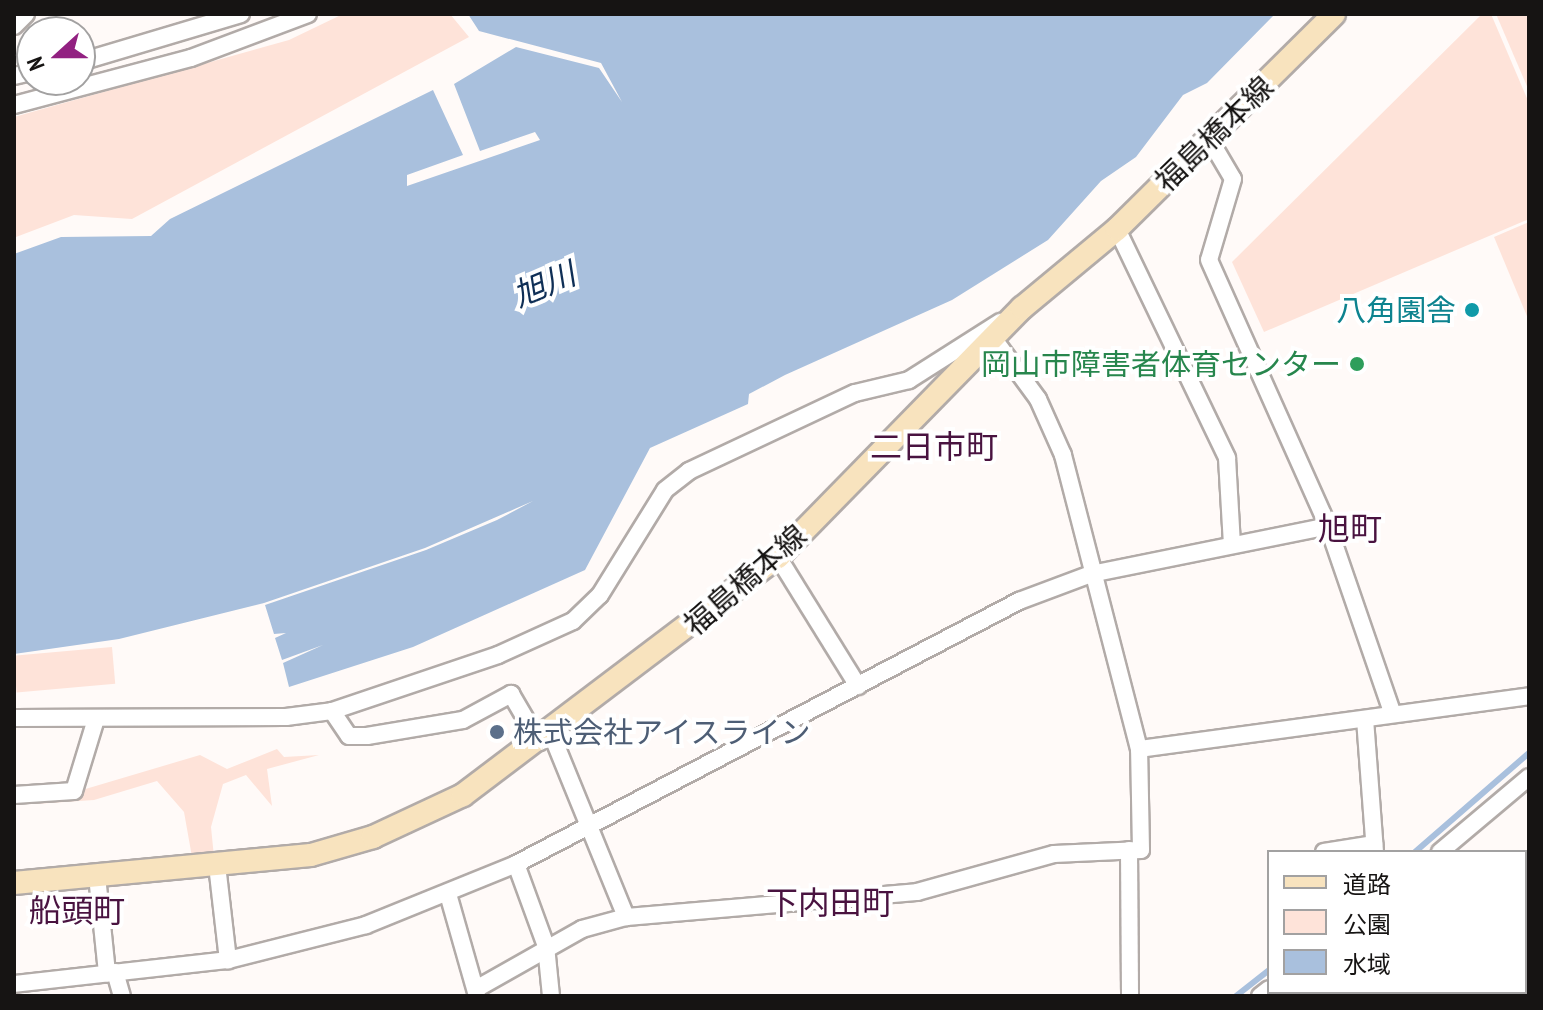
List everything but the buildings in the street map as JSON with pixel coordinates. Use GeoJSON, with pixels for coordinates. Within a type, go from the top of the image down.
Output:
{"type":"FeatureCollection","features":[{"type":"Feature","properties":{"kind":"main road","name":"福島橋本線"},"geometry":{"type":"LineString","coordinates":[[14,883],[311,855],[373,837],[463,795],[545,737],[778,557],[1022,308],[1117,229],[1334,14]]}},
{"type":"Feature","properties":{"kind":"street"},"geometry":{"type":"LineString","coordinates":[[14,26],[26,14]]}},
{"type":"Feature","properties":{"kind":"street"},"geometry":{"type":"LineString","coordinates":[[96,57],[241,14]]}},
{"type":"Feature","properties":{"kind":"street"},"geometry":{"type":"LineString","coordinates":[[14,105],[191,58],[308,14]]}},
{"type":"Feature","properties":{"kind":"street"},"geometry":{"type":"LineString","coordinates":[[1210,140],[1233,179],[1209,260],[1328,526],[1391,709]]}},
{"type":"Feature","properties":{"kind":"street"},"geometry":{"type":"LineString","coordinates":[[1117,229],[1227,458],[1232,544]]}},
{"type":"Feature","properties":{"kind":"street"},"geometry":{"type":"LineString","coordinates":[[14,718],[96,719],[332,711],[498,655],[573,621],[600,595],[665,490],[689,471],[855,393],[909,380],[1022,308]]}},
{"type":"Feature","properties":{"kind":"street"},"geometry":{"type":"LineString","coordinates":[[448,894],[476,992],[546,946],[626,917],[917,892],[1054,854],[1141,850],[1139,749],[1091,574],[1063,455],[1038,399],[994,339]]}},
{"type":"Feature","properties":{"kind":"street"},"geometry":{"type":"LineString","coordinates":[[14,984],[228,960],[307,946],[448,894],[516,864],[1019,601],[1091,574],[1328,526]]}},
{"type":"Feature","properties":{"kind":"street"},"geometry":{"type":"LineString","coordinates":[[778,557],[858,686]]}},
{"type":"Feature","properties":{"kind":"street"},"geometry":{"type":"LineString","coordinates":[[332,711],[349,736],[367,736],[463,720],[511,694],[545,737],[592,823],[626,917]]}},
{"type":"Feature","properties":{"kind":"street"},"geometry":{"type":"LineString","coordinates":[[1139,749],[1365,719],[1391,709],[1529,696]]}},
{"type":"Feature","properties":{"kind":"street"},"geometry":{"type":"LineString","coordinates":[[14,795],[74,791],[96,719]]}},
{"type":"Feature","properties":{"kind":"street"},"geometry":{"type":"LineString","coordinates":[[1350,850],[1375,848],[1365,719]]}},
{"type":"Feature","properties":{"kind":"street"},"geometry":{"type":"LineString","coordinates":[[1442,850],[1529,777]]}},
{"type":"Feature","properties":{"kind":"street"},"geometry":{"type":"LineString","coordinates":[[1129,850],[1130,996]]}},
{"type":"Feature","properties":{"kind":"street"},"geometry":{"type":"LineString","coordinates":[[516,864],[546,946],[551,996]]}},
{"type":"Feature","properties":{"kind":"street"},"geometry":{"type":"LineString","coordinates":[[217,865],[228,960]]}},
{"type":"Feature","properties":{"kind":"street"},"geometry":{"type":"LineString","coordinates":[[97,876],[111,972],[122,996]]}},
{"type":"Feature","properties":{"kind":"green space"},"geometry":{"type":"Polygon","coordinates":[[[343,14],[450,14],[469,37],[132,219],[74,215],[16,237],[14,117],[289,40],[343,14]]]}},
{"type":"Feature","properties":{"kind":"green space"},"geometry":{"type":"Polygon","coordinates":[[[1482,14],[1491,14],[1529,103],[1529,219],[1264,332],[1232,262],[1482,14]]]}},
{"type":"Feature","properties":{"kind":"green space"},"geometry":{"type":"Polygon","coordinates":[[[1496,14],[1529,14],[1529,91],[1496,14]]]}},
{"type":"Feature","properties":{"kind":"green space"},"geometry":{"type":"Polygon","coordinates":[[[1529,222],[1529,321],[1494,237],[1529,222]]]}},
{"type":"Feature","properties":{"kind":"green space"},"geometry":{"type":"Polygon","coordinates":[[[112,647],[115,684],[17,692],[14,656],[112,647]]]}},
{"type":"Feature","properties":{"kind":"green space"},"geometry":{"type":"Polygon","coordinates":[[[277,749],[284,757],[319,755],[267,769],[272,806],[246,775],[223,784],[211,827],[214,857],[192,857],[184,812],[157,781],[94,800],[35,804],[200,755],[227,769],[277,749]]]}},
{"type":"Feature","properties":{"kind":"water","name":"旭川"},"geometry":{"type":"Polygon","coordinates":[[[468,14],[1275,14],[1207,83],[1183,95],[1136,157],[1101,181],[1048,240],[952,300],[785,375],[749,394],[748,404],[650,448],[585,570],[413,647],[289,687],[283,663],[323,645],[282,660],[275,638],[286,633],[274,634],[265,605],[426,550],[533,501],[425,548],[264,603],[119,639],[14,654],[14,254],[61,237],[151,236],[170,219],[433,90],[463,155],[407,175],[407,186],[540,140],[535,132],[480,151],[454,84],[516,47],[599,68],[622,102],[601,63],[479,31],[468,14]]]}},
{"type":"Feature","properties":{"kind":"waterway"},"geometry":{"type":"LineString","coordinates":[[1417,850],[1529,753]]}},
{"type":"Feature","properties":{"kind":"waterway"},"geometry":{"type":"LineString","coordinates":[[1236,996],[1267,972]]}},
{"type":"Feature","properties":{"kind":"place","name":"八角園舎"},"geometry":{"type":"Point","coordinates":[1472,310]}},
{"type":"Feature","properties":{"kind":"place","name":"岡山市障害者体育センター"},"geometry":{"type":"Point","coordinates":[1357,364]}},
{"type":"Feature","properties":{"kind":"place","name":"株式会社アイスライン"},"geometry":{"type":"Point","coordinates":[497,732]}},
{"type":"Feature","properties":{"kind":"district","name":"二日市町"},"geometry":{"type":"Point","coordinates":[934,446]}},
{"type":"Feature","properties":{"kind":"district","name":"旭町"},"geometry":{"type":"Point","coordinates":[1350,528]}},
{"type":"Feature","properties":{"kind":"district","name":"下内田町"},"geometry":{"type":"Point","coordinates":[830,902]}},
{"type":"Feature","properties":{"kind":"district","name":"船頭町"},"geometry":{"type":"Point","coordinates":[77,910]}}]}
